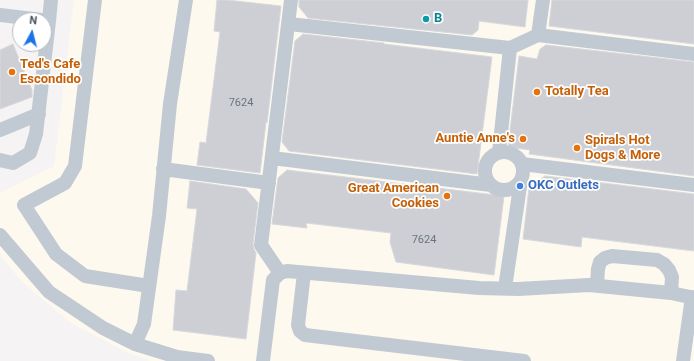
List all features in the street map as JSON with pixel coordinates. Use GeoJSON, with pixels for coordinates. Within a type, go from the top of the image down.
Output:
{"type":"FeatureCollection","features":[{"type":"Feature","properties":{"kind":"street"},"geometry":{"type":"LineString","coordinates":[[47,12],[51,0]]}},
{"type":"Feature","properties":{"kind":"street"},"geometry":{"type":"LineString","coordinates":[[95,0],[75,166],[65,183],[24,206],[56,254],[85,276],[150,286]]}},
{"type":"Feature","properties":{"kind":"street"},"geometry":{"type":"LineString","coordinates":[[135,344],[144,324],[150,286],[159,216],[170,104],[186,0]]}},
{"type":"Feature","properties":{"kind":"street"},"geometry":{"type":"LineString","coordinates":[[280,273],[261,245],[291,0]]}},
{"type":"Feature","properties":{"kind":"street"},"geometry":{"type":"LineString","coordinates":[[538,35],[543,0]]}},
{"type":"Feature","properties":{"kind":"street"},"geometry":{"type":"LineString","coordinates":[[0,15],[12,16]]}},
{"type":"Feature","properties":{"kind":"street"},"geometry":{"type":"LineString","coordinates":[[288,24],[510,48],[538,35],[694,54]]}},
{"type":"Feature","properties":{"kind":"street"},"geometry":{"type":"LineString","coordinates":[[499,152],[510,48]]}},
{"type":"Feature","properties":{"kind":"street"},"geometry":{"type":"LineString","coordinates":[[0,160],[13,163],[30,153],[36,134],[39,114],[43,52]]}},
{"type":"Feature","properties":{"kind":"street"},"geometry":{"type":"LineString","coordinates":[[0,130],[39,114]]}},
{"type":"Feature","properties":{"kind":"street"},"geometry":{"type":"LineString","coordinates":[[505,288],[523,167],[517,156],[512,153],[505,152],[499,152],[493,155],[486,164],[484,170],[485,176],[488,182],[498,190],[512,189],[521,180]]}},
{"type":"Feature","properties":{"kind":"street"},"geometry":{"type":"LineString","coordinates":[[272,158],[491,185]]}},
{"type":"Feature","properties":{"kind":"street"},"geometry":{"type":"LineString","coordinates":[[522,164],[694,185]]}},
{"type":"Feature","properties":{"kind":"street"},"geometry":{"type":"LineString","coordinates":[[163,170],[269,183]]}},
{"type":"Feature","properties":{"kind":"street"},"geometry":{"type":"LineString","coordinates":[[0,235],[49,292],[103,328],[135,344],[177,358],[208,361]]}},
{"type":"Feature","properties":{"kind":"street"},"geometry":{"type":"LineString","coordinates":[[596,285],[600,262],[605,258],[612,256],[657,260],[664,264],[672,277],[671,293]]}},
{"type":"Feature","properties":{"kind":"street"},"geometry":{"type":"LineString","coordinates":[[263,361],[273,280],[280,273],[287,271],[479,288],[518,289],[596,285],[671,293],[693,297],[683,361]]}},
{"type":"Feature","properties":{"kind":"street"},"geometry":{"type":"LineString","coordinates":[[304,272],[298,326],[300,331],[305,335],[524,361]]}},
{"type":"Feature","properties":{"kind":"shaded area"},"geometry":{"type":"Polygon","coordinates":[[[74,0],[694,0],[694,361],[150,361],[130,354],[71,323],[22,282],[0,255],[0,193],[54,166],[74,0]]]}},
{"type":"Feature","properties":{"kind":"building"},"geometry":{"type":"Polygon","coordinates":[[[217,0],[281,6],[260,173],[197,165],[200,142],[206,143],[220,32],[214,31],[217,0]]]}},
{"type":"Feature","properties":{"kind":"building","name":"B"},"geometry":{"type":"Polygon","coordinates":[[[299,0],[528,0],[525,27],[479,21],[478,30],[472,35],[308,18],[299,7],[299,0]]]}},
{"type":"Feature","properties":{"kind":"building"},"geometry":{"type":"Polygon","coordinates":[[[552,0],[694,0],[694,44],[549,26],[552,0]]]}},
{"type":"Feature","properties":{"kind":"building"},"geometry":{"type":"Polygon","coordinates":[[[303,34],[492,57],[477,174],[289,151],[282,142],[295,41],[303,34]]]}},
{"type":"Feature","properties":{"kind":"building","name":"Ted's Cafe Escondido"},"geometry":{"type":"Polygon","coordinates":[[[12,44],[12,52],[16,52],[32,90],[32,97],[0,109],[0,50],[12,44]]]}},
{"type":"Feature","properties":{"kind":"building"},"geometry":{"type":"Polygon","coordinates":[[[546,45],[694,62],[694,176],[529,154],[530,150],[508,147],[519,56],[537,59],[540,49],[546,45]]]}},
{"type":"Feature","properties":{"kind":"building"},"geometry":{"type":"Polygon","coordinates":[[[287,170],[504,196],[494,275],[396,262],[390,242],[391,233],[306,223],[307,228],[272,224],[278,178],[287,170]]]}},
{"type":"Feature","properties":{"kind":"building"},"geometry":{"type":"Polygon","coordinates":[[[545,176],[694,194],[694,251],[582,237],[581,247],[523,239],[529,188],[545,176]]]}},
{"type":"Feature","properties":{"kind":"building"},"geometry":{"type":"Polygon","coordinates":[[[190,181],[246,189],[258,203],[253,244],[256,253],[246,339],[173,330],[176,290],[187,291],[197,209],[187,208],[190,181]]]}},
{"type":"Feature","properties":{"kind":"place","name":"B"},"geometry":{"type":"Point","coordinates":[426,19]}},
{"type":"Feature","properties":{"kind":"place","name":"Ted's Cafe Escondido"},"geometry":{"type":"Point","coordinates":[12,72]}},
{"type":"Feature","properties":{"kind":"place","name":"Totally Tea"},"geometry":{"type":"Point","coordinates":[537,92]}},
{"type":"Feature","properties":{"kind":"place","name":"Auntie Anne's"},"geometry":{"type":"Point","coordinates":[523,139]}},
{"type":"Feature","properties":{"kind":"place","name":"Spirals Hot Dogs & More"},"geometry":{"type":"Point","coordinates":[577,148]}},
{"type":"Feature","properties":{"kind":"place","name":"OKC Outlets"},"geometry":{"type":"Point","coordinates":[520,186]}},
{"type":"Feature","properties":{"kind":"place","name":"Great American Cookies"},"geometry":{"type":"Point","coordinates":[447,196]}}]}
